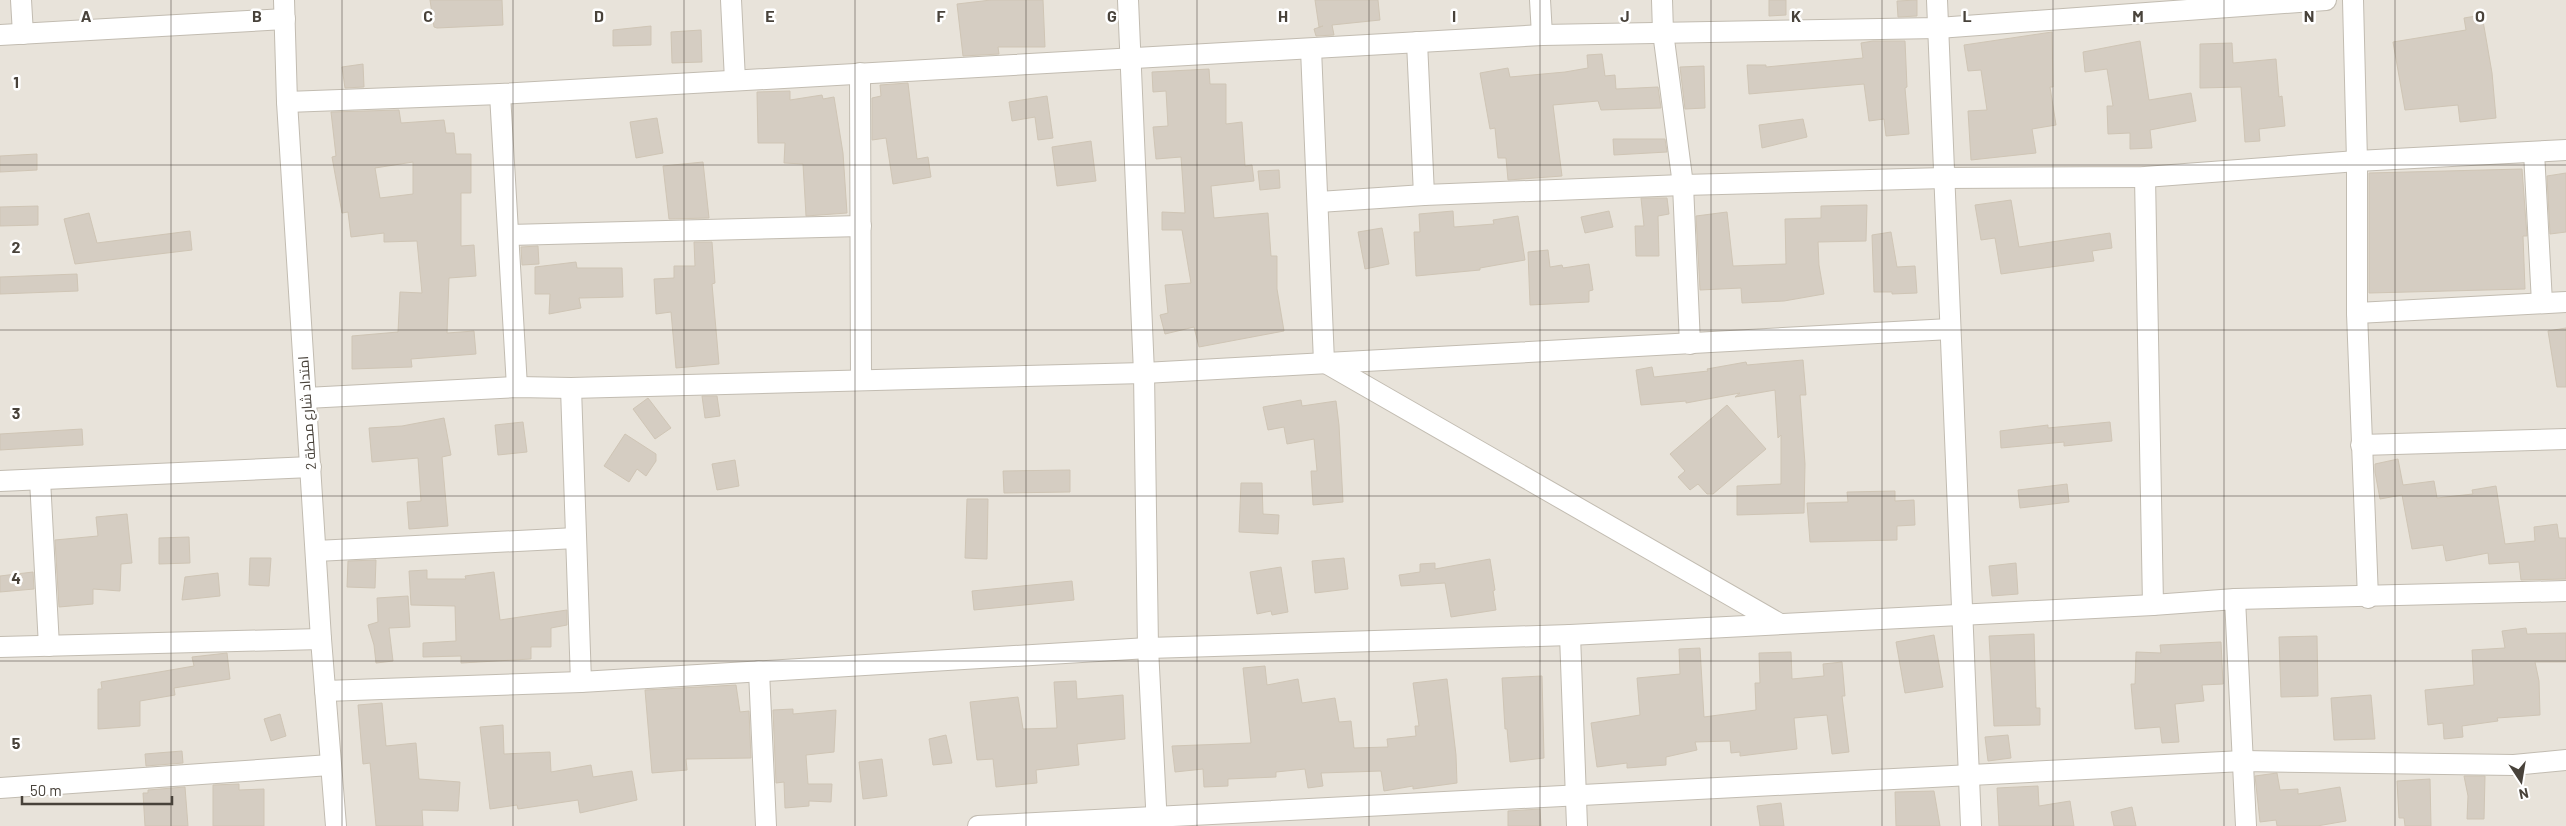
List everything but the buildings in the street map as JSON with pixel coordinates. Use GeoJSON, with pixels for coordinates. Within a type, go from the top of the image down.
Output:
{"type":"FeatureCollection","features":[{"type":"Feature","properties":{"kind":"street"},"geometry":{"type":"LineString","coordinates":[[21,0],[23,34]]}},
{"type":"Feature","properties":{"kind":"street"},"geometry":{"type":"LineString","coordinates":[[731,0],[735,80]]}},
{"type":"Feature","properties":{"kind":"street"},"geometry":{"type":"LineString","coordinates":[[1128,0],[1144,372],[1148,648],[1157,822]]}},
{"type":"Feature","properties":{"kind":"street"},"geometry":{"type":"LineString","coordinates":[[1540,0],[1542,35]]}},
{"type":"Feature","properties":{"kind":"street"},"geometry":{"type":"LineString","coordinates":[[1662,0],[1663,32],[1682,185],[1690,344]]}},
{"type":"Feature","properties":{"kind":"street"},"geometry":{"type":"LineString","coordinates":[[1937,0],[1971,826]]}},
{"type":"Feature","properties":{"kind":"street"},"geometry":{"type":"LineString","coordinates":[[287,102],[500,94],[1542,35],[1938,28],[2326,0]]}},
{"type":"Feature","properties":{"kind":"street"},"geometry":{"type":"LineString","coordinates":[[2353,0],[2357,161],[2357,313],[2368,598]]}},
{"type":"Feature","properties":{"kind":"street"},"geometry":{"type":"LineString","coordinates":[[0,35],[284,10]]}},
{"type":"Feature","properties":{"kind":"street","name":"امتداد شارع محطة 2"},"geometry":{"type":"LineString","coordinates":[[284,10],[287,102],[321,639],[336,826]]}},
{"type":"Feature","properties":{"kind":"street"},"geometry":{"type":"LineString","coordinates":[[1417,42],[1424,195]]}},
{"type":"Feature","properties":{"kind":"street"},"geometry":{"type":"LineString","coordinates":[[1311,49],[1319,202],[1324,362]]}},
{"type":"Feature","properties":{"kind":"street"},"geometry":{"type":"LineString","coordinates":[[860,73],[861,380]]}},
{"type":"Feature","properties":{"kind":"street"},"geometry":{"type":"LineString","coordinates":[[500,94],[517,386]]}},
{"type":"Feature","properties":{"kind":"street"},"geometry":{"type":"LineString","coordinates":[[1319,202],[1424,195],[1682,185],[1944,178],[2145,177],[2357,161],[2566,150]]}},
{"type":"Feature","properties":{"kind":"street"},"geometry":{"type":"LineString","coordinates":[[2534,152],[2542,304]]}},
{"type":"Feature","properties":{"kind":"street"},"geometry":{"type":"LineString","coordinates":[[2145,177],[2153,605]]}},
{"type":"Feature","properties":{"kind":"street"},"geometry":{"type":"LineString","coordinates":[[509,235],[860,226]]}},
{"type":"Feature","properties":{"kind":"street"},"geometry":{"type":"LineString","coordinates":[[2357,313],[2566,302]]}},
{"type":"Feature","properties":{"kind":"street"},"geometry":{"type":"LineString","coordinates":[[306,398],[517,386],[571,388],[1144,372],[1950,329]]}},
{"type":"Feature","properties":{"kind":"street"},"geometry":{"type":"LineString","coordinates":[[1324,362],[1780,624]]}},
{"type":"Feature","properties":{"kind":"street"},"geometry":{"type":"LineString","coordinates":[[571,388],[581,682]]}},
{"type":"Feature","properties":{"kind":"street"},"geometry":{"type":"LineString","coordinates":[[2361,445],[2566,439]]}},
{"type":"Feature","properties":{"kind":"street"},"geometry":{"type":"LineString","coordinates":[[0,481],[311,467]]}},
{"type":"Feature","properties":{"kind":"street"},"geometry":{"type":"LineString","coordinates":[[40,480],[49,646]]}},
{"type":"Feature","properties":{"kind":"street"},"geometry":{"type":"LineString","coordinates":[[316,551],[576,538]]}},
{"type":"Feature","properties":{"kind":"street"},"geometry":{"type":"LineString","coordinates":[[325,691],[581,682],[1148,648],[1570,635],[2153,605],[2235,599],[2368,598],[2566,591]]}},
{"type":"Feature","properties":{"kind":"street"},"geometry":{"type":"LineString","coordinates":[[2235,599],[2246,826]]}},
{"type":"Feature","properties":{"kind":"street"},"geometry":{"type":"LineString","coordinates":[[1570,635],[1577,826]]}},
{"type":"Feature","properties":{"kind":"street"},"geometry":{"type":"LineString","coordinates":[[0,647],[321,639]]}},
{"type":"Feature","properties":{"kind":"street"},"geometry":{"type":"LineString","coordinates":[[759,671],[766,826]]}},
{"type":"Feature","properties":{"kind":"street"},"geometry":{"type":"LineString","coordinates":[[978,826],[1157,822],[1576,796],[1969,777],[2243,761],[2514,765],[2566,760]]}},
{"type":"Feature","properties":{"kind":"street"},"geometry":{"type":"LineString","coordinates":[[0,788],[330,765]]}},
{"type":"Feature","properties":{"kind":"shaded area"},"geometry":{"type":"Polygon","coordinates":[[[0,0],[2566,0],[2566,826],[0,826],[0,0]]]}}]}
